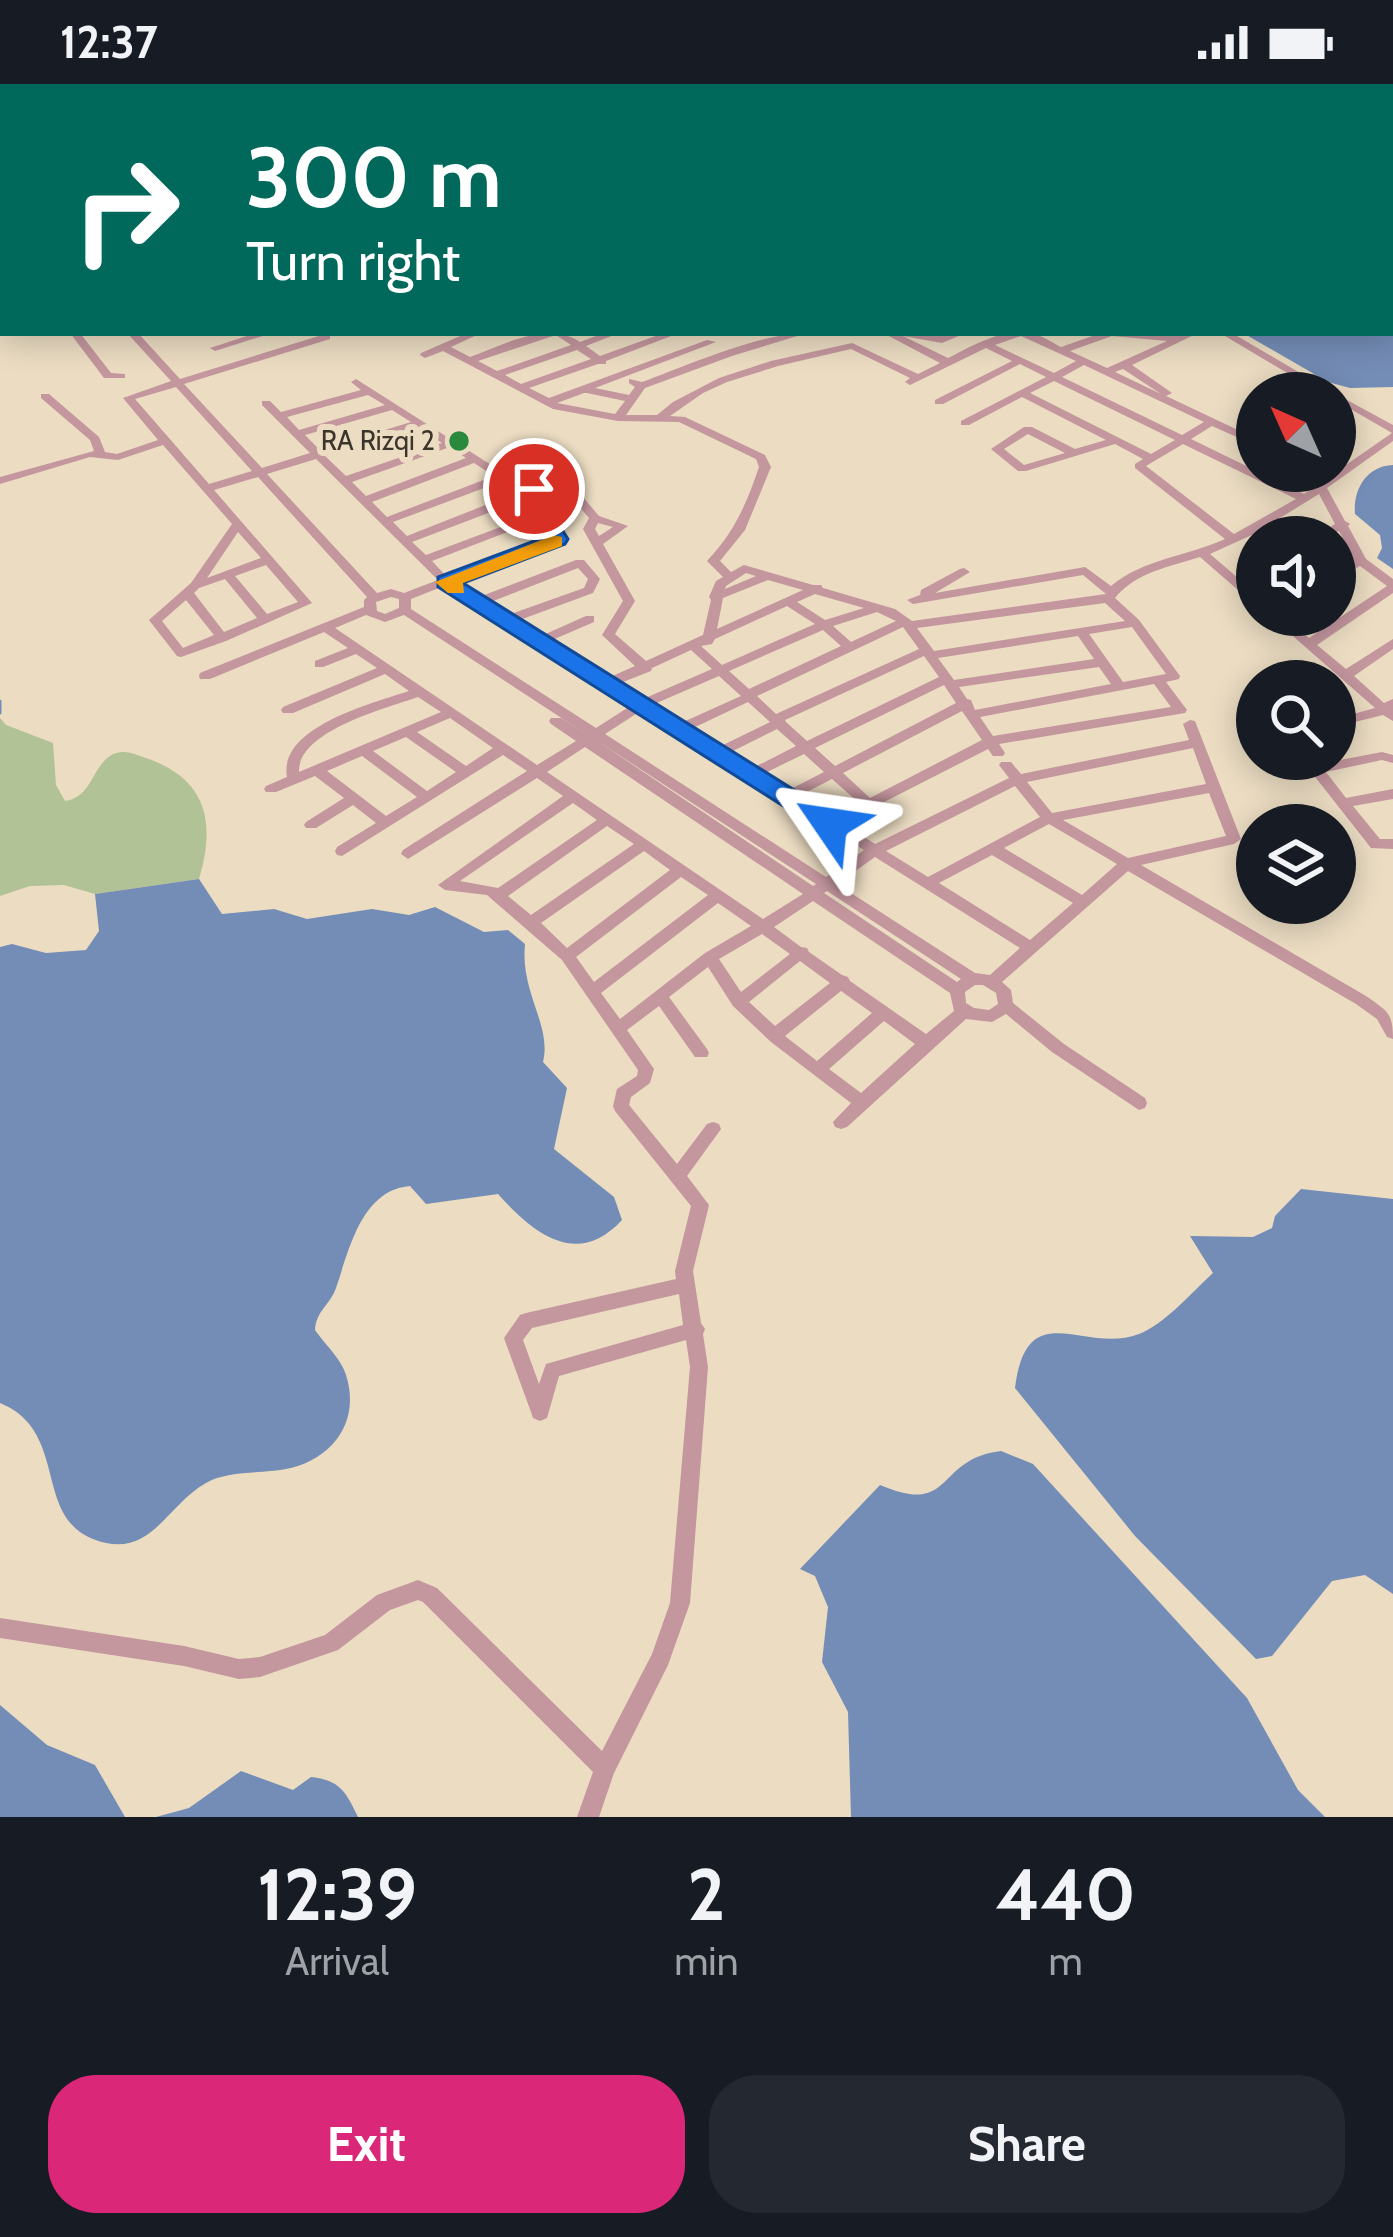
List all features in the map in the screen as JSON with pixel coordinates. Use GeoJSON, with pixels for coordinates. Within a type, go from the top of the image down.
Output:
{"type":"FeatureCollection","features":[{"type":"Feature","properties":{"kind":"street"},"geometry":{"type":"LineString","coordinates":[[77,336],[110,378],[121,376]]}},
{"type":"Feature","properties":{"kind":"street"},"geometry":{"type":"LineString","coordinates":[[135,336],[182,381]]}},
{"type":"Feature","properties":{"kind":"street"},"geometry":{"type":"LineString","coordinates":[[147,336],[376,600],[380,617],[446,582],[557,539],[528,494]]}},
{"type":"Feature","properties":{"kind":"street"},"geometry":{"type":"LineString","coordinates":[[205,336],[232,364]]}},
{"type":"Feature","properties":{"kind":"street"},"geometry":{"type":"LineString","coordinates":[[215,348],[257,336]]}},
{"type":"Feature","properties":{"kind":"street"},"geometry":{"type":"LineString","coordinates":[[425,355],[469,336]]}},
{"type":"Feature","properties":{"kind":"street"},"geometry":{"type":"LineString","coordinates":[[474,359],[547,336]]}},
{"type":"Feature","properties":{"kind":"street"},"geometry":{"type":"LineString","coordinates":[[561,336],[641,386]]}},
{"type":"Feature","properties":{"kind":"street"},"geometry":{"type":"LineString","coordinates":[[499,374],[606,336]]}},
{"type":"Feature","properties":{"kind":"street"},"geometry":{"type":"LineString","coordinates":[[523,387],[666,336]]}},
{"type":"Feature","properties":{"kind":"street"},"geometry":{"type":"LineString","coordinates":[[702,336],[728,353]]}},
{"type":"Feature","properties":{"kind":"street"},"geometry":{"type":"LineString","coordinates":[[618,418],[641,386],[728,353],[791,336]]}},
{"type":"Feature","properties":{"kind":"street"},"geometry":{"type":"LineString","coordinates":[[895,336],[949,363]]}},
{"type":"Feature","properties":{"kind":"street"},"geometry":{"type":"LineString","coordinates":[[921,336],[943,340],[953,336]]}},
{"type":"Feature","properties":{"kind":"street"},"geometry":{"type":"LineString","coordinates":[[658,420],[676,401],[779,364],[856,346],[913,380],[1011,336]]}},
{"type":"Feature","properties":{"kind":"street"},"geometry":{"type":"LineString","coordinates":[[1027,336],[1236,434]]}},
{"type":"Feature","properties":{"kind":"street"},"geometry":{"type":"LineString","coordinates":[[1059,351],[1098,336]]}},
{"type":"Feature","properties":{"kind":"street"},"geometry":{"type":"LineString","coordinates":[[965,423],[1124,336]]}},
{"type":"Feature","properties":{"kind":"street"},"geometry":{"type":"LineString","coordinates":[[1106,373],[1187,336]]}},
{"type":"Feature","properties":{"kind":"street"},"geometry":{"type":"LineString","coordinates":[[1230,336],[1292,372]]}},
{"type":"Feature","properties":{"kind":"street"},"geometry":{"type":"LineString","coordinates":[[237,524],[192,590],[155,621],[181,652],[307,603],[165,441],[127,400],[326,337]]}},
{"type":"Feature","properties":{"kind":"street"},"geometry":{"type":"LineString","coordinates":[[549,402],[711,342]]}},
{"type":"Feature","properties":{"kind":"street"},"geometry":{"type":"LineString","coordinates":[[986,344],[1302,497]]}},
{"type":"Feature","properties":{"kind":"street"},"geometry":{"type":"LineString","coordinates":[[757,345],[779,364]]}},
{"type":"Feature","properties":{"kind":"street"},"geometry":{"type":"LineString","coordinates":[[442,347],[474,359],[549,402],[618,418],[693,423],[764,462],[740,528],[730,546],[713,561],[729,576]]}},
{"type":"Feature","properties":{"kind":"street"},"geometry":{"type":"LineString","coordinates":[[939,402],[1019,361]]}},
{"type":"Feature","properties":{"kind":"street"},"geometry":{"type":"LineString","coordinates":[[1125,365],[1193,414]]}},
{"type":"Feature","properties":{"kind":"street"},"geometry":{"type":"LineString","coordinates":[[683,371],[707,388]]}},
{"type":"Feature","properties":{"kind":"street"},"geometry":{"type":"LineString","coordinates":[[356,382],[503,477],[532,486],[528,494],[407,540]]}},
{"type":"Feature","properties":{"kind":"street"},"geometry":{"type":"LineString","coordinates":[[584,390],[632,399]]}},
{"type":"Feature","properties":{"kind":"street"},"geometry":{"type":"LineString","coordinates":[[280,416],[370,391]]}},
{"type":"Feature","properties":{"kind":"street"},"geometry":{"type":"LineString","coordinates":[[1022,393],[1145,462],[1231,538]]}},
{"type":"Feature","properties":{"kind":"street"},"geometry":{"type":"LineString","coordinates":[[45,396],[95,439],[100,452]]}},
{"type":"Feature","properties":{"kind":"street"},"geometry":{"type":"LineString","coordinates":[[266,403],[446,582],[1028,946]]}},
{"type":"Feature","properties":{"kind":"street"},"geometry":{"type":"LineString","coordinates":[[298,434],[394,406]]}},
{"type":"Feature","properties":{"kind":"street"},"geometry":{"type":"LineString","coordinates":[[1356,409],[1393,433],[1356,463]]}},
{"type":"Feature","properties":{"kind":"street"},"geometry":{"type":"LineString","coordinates":[[1369,417],[1393,417]]}},
{"type":"Feature","properties":{"kind":"street"},"geometry":{"type":"LineString","coordinates":[[1145,462],[1210,422]]}},
{"type":"Feature","properties":{"kind":"street"},"geometry":{"type":"LineString","coordinates":[[206,489],[313,452],[419,423]]}},
{"type":"Feature","properties":{"kind":"street"},"geometry":{"type":"LineString","coordinates":[[1072,452],[1030,429],[997,449],[1019,469],[1111,441]]}},
{"type":"Feature","properties":{"kind":"street"},"geometry":{"type":"LineString","coordinates":[[382,433],[412,457]]}},
{"type":"Feature","properties":{"kind":"street"},"geometry":{"type":"LineString","coordinates":[[0,482],[100,452],[118,457],[165,441]]}},
{"type":"Feature","properties":{"kind":"street"},"geometry":{"type":"LineString","coordinates":[[352,441],[382,467]]}},
{"type":"Feature","properties":{"kind":"street"},"geometry":{"type":"LineString","coordinates":[[346,480],[452,443]]}},
{"type":"Feature","properties":{"kind":"street"},"geometry":{"type":"LineString","coordinates":[[1376,448],[1393,453]]}},
{"type":"Feature","properties":{"kind":"street"},"geometry":{"type":"LineString","coordinates":[[367,500],[476,458]]}},
{"type":"Feature","properties":{"kind":"street"},"geometry":{"type":"LineString","coordinates":[[388,520],[503,477]]}},
{"type":"Feature","properties":{"kind":"street"},"geometry":{"type":"LineString","coordinates":[[567,485],[592,523],[629,601],[608,635],[646,668]]}},
{"type":"Feature","properties":{"kind":"street"},"geometry":{"type":"LineString","coordinates":[[680,729],[908,623],[1110,595],[1136,574],[1202,553],[1312,492]]}},
{"type":"Feature","properties":{"kind":"street"},"geometry":{"type":"LineString","coordinates":[[424,560],[542,515]]}},
{"type":"Feature","properties":{"kind":"street"},"geometry":{"type":"LineString","coordinates":[[567,534],[592,523],[622,526],[598,542]]}},
{"type":"Feature","properties":{"kind":"street"},"geometry":{"type":"LineString","coordinates":[[1309,644],[1393,586],[1361,561],[1356,550]]}},
{"type":"Feature","properties":{"kind":"street"},"geometry":{"type":"LineString","coordinates":[[1202,553],[1236,581]]}},
{"type":"Feature","properties":{"kind":"street"},"geometry":{"type":"LineString","coordinates":[[192,590],[268,560]]}},
{"type":"Feature","properties":{"kind":"street"},"geometry":{"type":"LineString","coordinates":[[1356,564],[1361,561]]}},
{"type":"Feature","properties":{"kind":"street"},"geometry":{"type":"LineString","coordinates":[[478,602],[580,563],[594,580],[589,590],[507,620]]}},
{"type":"Feature","properties":{"kind":"street"},"geometry":{"type":"LineString","coordinates":[[701,644],[715,597],[729,576],[744,569],[884,610],[908,623],[1048,818],[1361,1000],[1382,1016],[1393,1034]]}},
{"type":"Feature","properties":{"kind":"street"},"geometry":{"type":"LineString","coordinates":[[408,854],[641,705],[824,625],[914,600],[1084,571],[1135,623],[1174,676],[971,708],[787,796]]}},
{"type":"Feature","properties":{"kind":"street"},"geometry":{"type":"LineString","coordinates":[[914,600],[964,572]]}},
{"type":"Feature","properties":{"kind":"street"},"geometry":{"type":"LineString","coordinates":[[228,575],[265,620]]}},
{"type":"Feature","properties":{"kind":"street"},"geometry":{"type":"LineString","coordinates":[[715,597],[770,575]]}},
{"type":"Feature","properties":{"kind":"street"},"geometry":{"type":"LineString","coordinates":[[608,683],[817,588]]}},
{"type":"Feature","properties":{"kind":"street"},"geometry":{"type":"LineString","coordinates":[[192,590],[223,638]]}},
{"type":"Feature","properties":{"kind":"street"},"geometry":{"type":"LineString","coordinates":[[205,676],[325,627],[376,600],[403,608],[589,737],[964,984],[993,981],[1128,862],[1234,839],[1190,724]]}},
{"type":"Feature","properties":{"kind":"street"},"geometry":{"type":"LineString","coordinates":[[790,603],[851,648]]}},
{"type":"Feature","properties":{"kind":"street"},"geometry":{"type":"LineString","coordinates":[[540,641],[590,619]]}},
{"type":"Feature","properties":{"kind":"street"},"geometry":{"type":"LineString","coordinates":[[718,753],[930,653],[1135,623]]}},
{"type":"Feature","properties":{"kind":"street"},"geometry":{"type":"LineString","coordinates":[[325,627],[681,869],[758,927],[802,952],[926,1043]]}},
{"type":"Feature","properties":{"kind":"street"},"geometry":{"type":"LineString","coordinates":[[1081,631],[1120,687]]}},
{"type":"Feature","properties":{"kind":"street"},"geometry":{"type":"LineString","coordinates":[[1300,636],[1327,660]]}},
{"type":"Feature","properties":{"kind":"street"},"geometry":{"type":"LineString","coordinates":[[1356,668],[1393,643]]}},
{"type":"Feature","properties":{"kind":"street"},"geometry":{"type":"LineString","coordinates":[[701,644],[721,669],[867,803]]}},
{"type":"Feature","properties":{"kind":"street"},"geometry":{"type":"LineString","coordinates":[[319,664],[358,650]]}},
{"type":"Feature","properties":{"kind":"street"},"geometry":{"type":"LineString","coordinates":[[751,774],[950,681],[1103,662]]}},
{"type":"Feature","properties":{"kind":"street"},"geometry":{"type":"LineString","coordinates":[[288,710],[386,669]]}},
{"type":"Feature","properties":{"kind":"street"},"geometry":{"type":"LineString","coordinates":[[830,824],[867,803],[999,753],[1180,710],[1158,680]]}},
{"type":"Feature","properties":{"kind":"street"},"geometry":{"type":"LineString","coordinates":[[1356,684],[1389,710]]}},
{"type":"Feature","properties":{"kind":"street"},"geometry":{"type":"LineString","coordinates":[[294,780],[288,766],[304,739],[418,692]]}},
{"type":"Feature","properties":{"kind":"street"},"geometry":{"type":"LineString","coordinates":[[1356,718],[1389,710]]}},
{"type":"Feature","properties":{"kind":"street"},"geometry":{"type":"LineString","coordinates":[[271,790],[450,713]]}},
{"type":"Feature","properties":{"kind":"street"},"geometry":{"type":"LineString","coordinates":[[407,731],[465,772]]}},
{"type":"Feature","properties":{"kind":"street"},"geometry":{"type":"LineString","coordinates":[[618,1029],[710,957],[873,851],[1018,779],[1197,743]]}},
{"type":"Feature","properties":{"kind":"street"},"geometry":{"type":"LineString","coordinates":[[342,851],[502,748]]}},
{"type":"Feature","properties":{"kind":"street"},"geometry":{"type":"LineString","coordinates":[[363,750],[426,797]]}},
{"type":"Feature","properties":{"kind":"street"},"geometry":{"type":"LineString","coordinates":[[1356,759],[1393,759]]}},
{"type":"Feature","properties":{"kind":"street"},"geometry":{"type":"LineString","coordinates":[[316,770],[386,823]]}},
{"type":"Feature","properties":{"kind":"street"},"geometry":{"type":"LineString","coordinates":[[1325,780],[1376,844],[1393,844]]}},
{"type":"Feature","properties":{"kind":"street"},"geometry":{"type":"LineString","coordinates":[[926,884],[1048,818],[1214,787]]}},
{"type":"Feature","properties":{"kind":"street"},"geometry":{"type":"LineString","coordinates":[[1343,803],[1393,794]]}},
{"type":"Feature","properties":{"kind":"street"},"geometry":{"type":"LineString","coordinates":[[574,796],[445,882],[453,889],[486,889],[499,895],[567,956],[646,1075],[623,1094],[621,1106],[700,1205],[686,1256],[685,1285],[699,1367],[680,1603],[661,1658],[605,1769],[588,1817]]}},
{"type":"Feature","properties":{"kind":"street"},"geometry":{"type":"LineString","coordinates":[[311,825],[354,798]]}},
{"type":"Feature","properties":{"kind":"street"},"geometry":{"type":"LineString","coordinates":[[499,895],[608,819]]}},
{"type":"Feature","properties":{"kind":"street"},"geometry":{"type":"LineString","coordinates":[[531,923],[644,844]]}},
{"type":"Feature","properties":{"kind":"street"},"geometry":{"type":"LineString","coordinates":[[994,849],[1084,902]]}},
{"type":"Feature","properties":{"kind":"street"},"geometry":{"type":"LineString","coordinates":[[567,956],[681,869]]}},
{"type":"Feature","properties":{"kind":"street"},"geometry":{"type":"LineString","coordinates":[[593,992],[718,895]]}},
{"type":"Feature","properties":{"kind":"street"},"geometry":{"type":"LineString","coordinates":[[738,1001],[802,952]]}},
{"type":"Feature","properties":{"kind":"street"},"geometry":{"type":"LineString","coordinates":[[710,957],[738,1001],[862,1103]]}},
{"type":"Feature","properties":{"kind":"street"},"geometry":{"type":"LineString","coordinates":[[993,981],[1006,995],[1002,1010]]}},
{"type":"Feature","properties":{"kind":"street"},"geometry":{"type":"LineString","coordinates":[[776,1034],[843,982]]}},
{"type":"Feature","properties":{"kind":"street"},"geometry":{"type":"LineString","coordinates":[[964,984],[957,1000],[964,1011],[985,1017],[1002,1010]]}},
{"type":"Feature","properties":{"kind":"street"},"geometry":{"type":"LineString","coordinates":[[661,997],[701,1053]]}},
{"type":"Feature","properties":{"kind":"street"},"geometry":{"type":"LineString","coordinates":[[1002,1010],[1139,1102]]}},
{"type":"Feature","properties":{"kind":"street"},"geometry":{"type":"LineString","coordinates":[[842,1122],[964,1011]]}},
{"type":"Feature","properties":{"kind":"street"},"geometry":{"type":"LineString","coordinates":[[818,1069],[884,1012]]}},
{"type":"Feature","properties":{"kind":"street"},"geometry":{"type":"LineString","coordinates":[[677,1178],[712,1129]]}},
{"type":"Feature","properties":{"kind":"street"},"geometry":{"type":"LineString","coordinates":[[685,1285],[526,1322],[513,1338],[540,1412],[552,1370],[696,1329]]}},
{"type":"Feature","properties":{"kind":"street"},"geometry":{"type":"LineString","coordinates":[[0,1628],[184,1655],[238,1669],[260,1667],[331,1643],[384,1602],[418,1590],[430,1595],[605,1769]]}},
{"type":"Feature","properties":{"kind":"green space"},"geometry":{"type":"Polygon","coordinates":[[[0,718],[6,725],[53,743],[56,785],[65,801],[81,794],[104,762],[119,752],[146,758],[182,778],[194,790],[206,821],[199,879],[95,894],[64,885],[30,886],[0,896],[0,718]]]}},
{"type":"Feature","properties":{"kind":"water"},"geometry":{"type":"Polygon","coordinates":[[[1248,336],[1393,336],[1393,387],[1356,388],[1356,372],[1311,372],[1248,336]]]}},
{"type":"Feature","properties":{"kind":"water"},"geometry":{"type":"Polygon","coordinates":[[[1393,465],[1393,569],[1377,558],[1382,548],[1380,535],[1355,514],[1355,505],[1369,475],[1393,465]]]}},
{"type":"Feature","properties":{"kind":"water"},"geometry":{"type":"Polygon","coordinates":[[[199,879],[222,914],[274,909],[307,919],[372,909],[409,915],[435,907],[484,932],[508,930],[525,944],[527,978],[545,1048],[543,1062],[567,1088],[554,1149],[614,1197],[622,1220],[605,1235],[572,1244],[541,1232],[498,1194],[426,1204],[410,1186],[380,1198],[360,1225],[333,1294],[316,1323],[315,1330],[344,1369],[350,1392],[346,1423],[339,1436],[302,1464],[206,1483],[143,1537],[113,1544],[93,1539],[75,1527],[63,1512],[35,1433],[21,1416],[0,1403],[0,947],[12,944],[46,953],[86,950],[99,931],[95,894],[199,879]]]}},
{"type":"Feature","properties":{"kind":"water"},"geometry":{"type":"Polygon","coordinates":[[[1301,1189],[1393,1199],[1393,1594],[1365,1575],[1332,1581],[1272,1656],[1256,1659],[1135,1536],[1015,1388],[1022,1359],[1032,1342],[1045,1335],[1118,1338],[1159,1323],[1213,1273],[1190,1236],[1253,1237],[1272,1228],[1275,1216],[1301,1189]]]}},
{"type":"Feature","properties":{"kind":"water"},"geometry":{"type":"Polygon","coordinates":[[[1001,1451],[1033,1464],[1247,1698],[1298,1790],[1325,1817],[851,1817],[848,1712],[822,1662],[828,1607],[815,1576],[800,1569],[880,1485],[921,1494],[934,1490],[964,1464],[1001,1451]]]}},
{"type":"Feature","properties":{"kind":"water"},"geometry":{"type":"Polygon","coordinates":[[[0,1705],[47,1745],[95,1765],[125,1817],[0,1817],[0,1705]]]}},
{"type":"Feature","properties":{"kind":"water"},"geometry":{"type":"Polygon","coordinates":[[[241,1771],[293,1790],[311,1777],[329,1781],[346,1794],[358,1817],[156,1817],[189,1808],[241,1771]]]}},
{"type":"Feature","properties":{"kind":"waterway"},"geometry":{"type":"LineString","coordinates":[[0,701],[0,713]]}},
{"type":"Feature","properties":{"kind":"slow traffic"},"geometry":{"type":"LineString","coordinates":[[456,588],[446,582],[554,541]]}},
{"type":"Feature","properties":{"kind":"place","name":"RA Rizqi 2"},"geometry":{"type":"Point","coordinates":[459,441]}},
{"type":"Feature","properties":{"kind":"route"},"geometry":{"type":"LineString","coordinates":[[534,489],[528,494],[557,539],[446,582],[830,824]]}}]}
